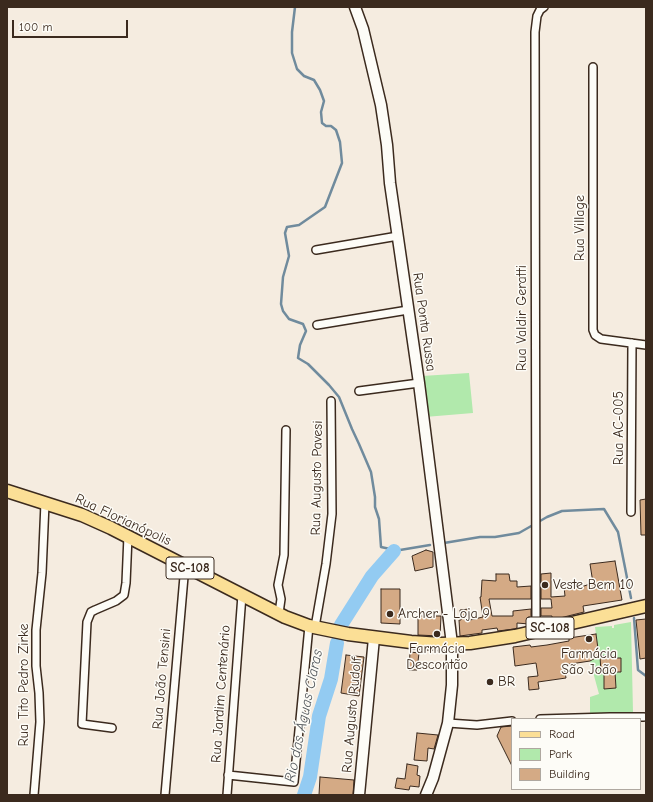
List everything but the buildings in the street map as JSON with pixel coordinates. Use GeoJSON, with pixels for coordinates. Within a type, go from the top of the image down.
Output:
{"type":"FeatureCollection","features":[{"type":"Feature","properties":{"kind":"main road","name":"Rua Florianópolis"},"geometry":{"type":"LineString","coordinates":[[7,491],[82,515],[128,536],[242,595],[312,627],[374,638],[452,644]]}},
{"type":"Feature","properties":{"kind":"main road","name":"SC-108"},"geometry":{"type":"LineString","coordinates":[[452,644],[487,641],[646,606]]}},
{"type":"Feature","properties":{"kind":"street","name":"Rua Ponta Russa"},"geometry":{"type":"LineString","coordinates":[[355,7],[363,29],[381,105],[387,145],[390,183],[419,383],[452,644],[452,685],[448,723],[438,764],[426,795]]}},
{"type":"Feature","properties":{"kind":"street","name":"Rua Valdir Geratti"},"geometry":{"type":"LineString","coordinates":[[536,631],[535,32],[537,16],[540,10],[544,7]]}},
{"type":"Feature","properties":{"kind":"street","name":"Rua Village"},"geometry":{"type":"LineString","coordinates":[[593,67],[593,330],[595,335],[600,339],[646,345]]}},
{"type":"Feature","properties":{"kind":"street"},"geometry":{"type":"LineString","coordinates":[[316,250],[398,236]]}},
{"type":"Feature","properties":{"kind":"street"},"geometry":{"type":"LineString","coordinates":[[316,325],[408,310]]}},
{"type":"Feature","properties":{"kind":"street","name":"Rua AC-005"},"geometry":{"type":"LineString","coordinates":[[631,512],[632,343]]}},
{"type":"Feature","properties":{"kind":"street"},"geometry":{"type":"LineString","coordinates":[[358,391],[419,383]]}},
{"type":"Feature","properties":{"kind":"street","name":"Rua Augusto Pavesi"},"geometry":{"type":"LineString","coordinates":[[228,775],[294,782],[312,627],[326,564],[332,514],[331,401]]}},
{"type":"Feature","properties":{"kind":"street"},"geometry":{"type":"LineString","coordinates":[[279,613],[281,599],[278,585],[284,555],[286,430]]}},
{"type":"Feature","properties":{"kind":"street","name":"Rua Tito Pedro Zirke"},"geometry":{"type":"LineString","coordinates":[[34,795],[40,722],[36,666],[36,630],[42,574],[45,503]]}},
{"type":"Feature","properties":{"kind":"street"},"geometry":{"type":"LineString","coordinates":[[112,728],[82,724],[87,622],[91,612],[116,601],[124,595],[128,536]]}},
{"type":"Feature","properties":{"kind":"street","name":"Rua João Tensini"},"geometry":{"type":"LineString","coordinates":[[165,795],[185,565]]}},
{"type":"Feature","properties":{"kind":"street","name":"Rua Jardim Centenário"},"geometry":{"type":"LineString","coordinates":[[227,795],[242,595]]}},
{"type":"Feature","properties":{"kind":"street","name":"Rua Augusto Rudolf"},"geometry":{"type":"LineString","coordinates":[[359,795],[374,638]]}},
{"type":"Feature","properties":{"kind":"street"},"geometry":{"type":"LineString","coordinates":[[569,718],[644,717]]}},
{"type":"Feature","properties":{"kind":"street"},"geometry":{"type":"LineString","coordinates":[[448,723],[477,725],[511,720]]}},
{"type":"Feature","properties":{"kind":"green space"},"geometry":{"type":"Polygon","coordinates":[[[469,373],[473,413],[425,417],[422,376],[469,373]]]}},
{"type":"Feature","properties":{"kind":"green space"},"geometry":{"type":"Polygon","coordinates":[[[631,622],[633,712],[590,714],[590,697],[599,694],[590,661],[599,656],[595,627],[612,626],[612,628],[614,628],[614,625],[631,622]]]}},
{"type":"Feature","properties":{"kind":"waterway"},"geometry":{"type":"LineString","coordinates":[[295,7],[292,32],[292,53],[297,69],[304,76],[314,80],[320,90],[324,101],[321,112],[322,123],[326,126],[331,126],[336,130],[340,142],[342,163],[325,207],[299,225],[287,227],[285,233],[289,256],[283,277],[281,304],[283,311],[289,319],[303,324],[306,331],[300,345],[298,358],[308,364],[339,397],[371,472],[375,507],[379,519],[381,547],[394,551],[430,545]]}},
{"type":"Feature","properties":{"kind":"waterway","name":"Rio das Águas Claras"},"geometry":{"type":"LineString","coordinates":[[444,543],[519,533],[547,517],[562,511],[604,509],[618,532],[631,598]]}},
{"type":"Feature","properties":{"kind":"waterway","name":"Rio das Águas Claras"},"geometry":{"type":"LineString","coordinates":[[341,625],[372,576],[394,551]]}},
{"type":"Feature","properties":{"kind":"waterway","name":"Rio das Águas Claras"},"geometry":{"type":"LineString","coordinates":[[634,618],[638,670],[646,676]]}},
{"type":"Feature","properties":{"kind":"waterway","name":"Rio das Águas Claras"},"geometry":{"type":"LineString","coordinates":[[304,795],[310,777],[319,716],[331,679],[337,643]]}},
{"type":"Feature","properties":{"kind":"place","name":"Veste Bem 10"},"geometry":{"type":"Point","coordinates":[545,585]}},
{"type":"Feature","properties":{"kind":"place","name":"Archer - Loja 9"},"geometry":{"type":"Point","coordinates":[390,614]}},
{"type":"Feature","properties":{"kind":"place","name":"Farmácia Descontão"},"geometry":{"type":"Point","coordinates":[437,634]}},
{"type":"Feature","properties":{"kind":"place","name":"Farmácia São João"},"geometry":{"type":"Point","coordinates":[589,639]}},
{"type":"Feature","properties":{"kind":"place","name":"BR"},"geometry":{"type":"Point","coordinates":[490,682]}}]}
